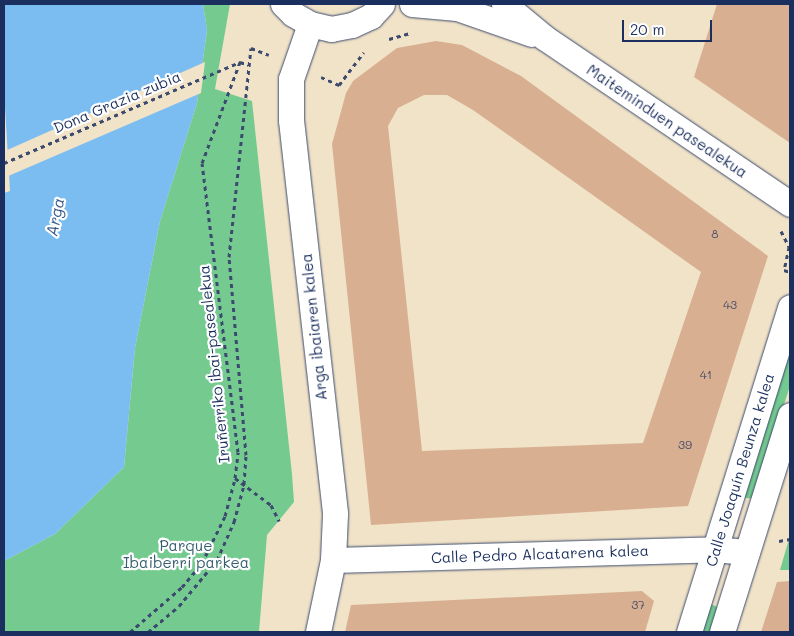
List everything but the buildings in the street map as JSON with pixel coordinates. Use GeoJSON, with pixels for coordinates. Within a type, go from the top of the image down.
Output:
{"type":"FeatureCollection","features":[{"type":"Feature","properties":{"kind":"street"},"geometry":{"type":"LineString","coordinates":[[283,4],[293,14],[310,24],[331,29],[352,25],[371,16],[382,4]]}},
{"type":"Feature","properties":{"kind":"street","name":"Maiteminduen pasealekua"},"geometry":{"type":"LineString","coordinates":[[412,4],[457,8],[545,38]]}},
{"type":"Feature","properties":{"kind":"street","name":"Maiteminduen pasealekua"},"geometry":{"type":"LineString","coordinates":[[504,4],[545,38],[790,204]]}},
{"type":"Feature","properties":{"kind":"street","name":"Arga ibaiaren kalea"},"geometry":{"type":"LineString","coordinates":[[310,24],[291,78],[291,120],[335,514],[333,560],[318,632]]}},
{"type":"Feature","properties":{"kind":"street","name":"Calle Joaquín Beunza kalea"},"geometry":{"type":"LineString","coordinates":[[689,632],[790,307]]}},
{"type":"Feature","properties":{"kind":"street","name":"Calle Joaquín Beunza kalea"},"geometry":{"type":"LineString","coordinates":[[722,632],[790,415]]}},
{"type":"Feature","properties":{"kind":"street","name":"Calle Pedro Alcatarena kalea"},"geometry":{"type":"LineString","coordinates":[[333,560],[716,549],[747,552]]}},
{"type":"Feature","properties":{"kind":"path"},"geometry":{"type":"LineString","coordinates":[[381,42],[414,33]]}},
{"type":"Feature","properties":{"kind":"path"},"geometry":{"type":"LineString","coordinates":[[148,632],[178,606],[217,560],[234,522],[244,484],[246,455],[229,258],[251,48]]}},
{"type":"Feature","properties":{"kind":"path"},"geometry":{"type":"LineString","coordinates":[[316,74],[339,85],[353,63],[370,48]]}},
{"type":"Feature","properties":{"kind":"path"},"geometry":{"type":"LineString","coordinates":[[240,62],[249,65]]}},
{"type":"Feature","properties":{"kind":"path","name":"Dona Grazia zubia"},"geometry":{"type":"LineString","coordinates":[[4,163],[240,62]]}},
{"type":"Feature","properties":{"kind":"path","name":"Iruñerriko ibai-pasealekua"},"geometry":{"type":"LineString","coordinates":[[130,632],[182,587],[202,563],[225,516],[235,478],[238,452],[202,163],[240,62]]}},
{"type":"Feature","properties":{"kind":"path"},"geometry":{"type":"LineString","coordinates":[[784,270],[790,272]]}},
{"type":"Feature","properties":{"kind":"path"},"geometry":{"type":"LineString","coordinates":[[235,478],[271,505],[279,521]]}},
{"type":"Feature","properties":{"kind":"path"},"geometry":{"type":"LineString","coordinates":[[776,541],[790,538]]}},
{"type":"Feature","properties":{"kind":"green space","name":"Parque Ibaiberri parkea"},"geometry":{"type":"Polygon","coordinates":[[[203,4],[230,4],[215,89],[252,101],[292,474],[294,502],[267,535],[259,632],[4,632],[4,561],[55,534],[124,467],[135,348],[160,221],[197,103],[207,30],[203,4]]]}},
{"type":"Feature","properties":{"kind":"green space"},"geometry":{"type":"Polygon","coordinates":[[[790,347],[790,386],[753,499],[742,497],[790,347]]]}},
{"type":"Feature","properties":{"kind":"green space"},"geometry":{"type":"Polygon","coordinates":[[[790,536],[790,570],[780,570],[789,539],[790,536]]]}},
{"type":"Feature","properties":{"kind":"green space"},"geometry":{"type":"Polygon","coordinates":[[[707,603],[721,608],[713,632],[698,632],[707,603]]]}},
{"type":"Feature","properties":{"kind":"water","name":"Arga"},"geometry":{"type":"Polygon","coordinates":[[[4,4],[203,4],[207,30],[197,103],[160,221],[135,348],[124,467],[55,534],[4,561],[4,193],[10,191],[4,91],[4,4]]]}},
{"type":"Feature","properties":{"kind":"pier"},"geometry":{"type":"Polygon","coordinates":[[[205,62],[201,93],[6,177],[5,151],[205,62]]]}}]}
